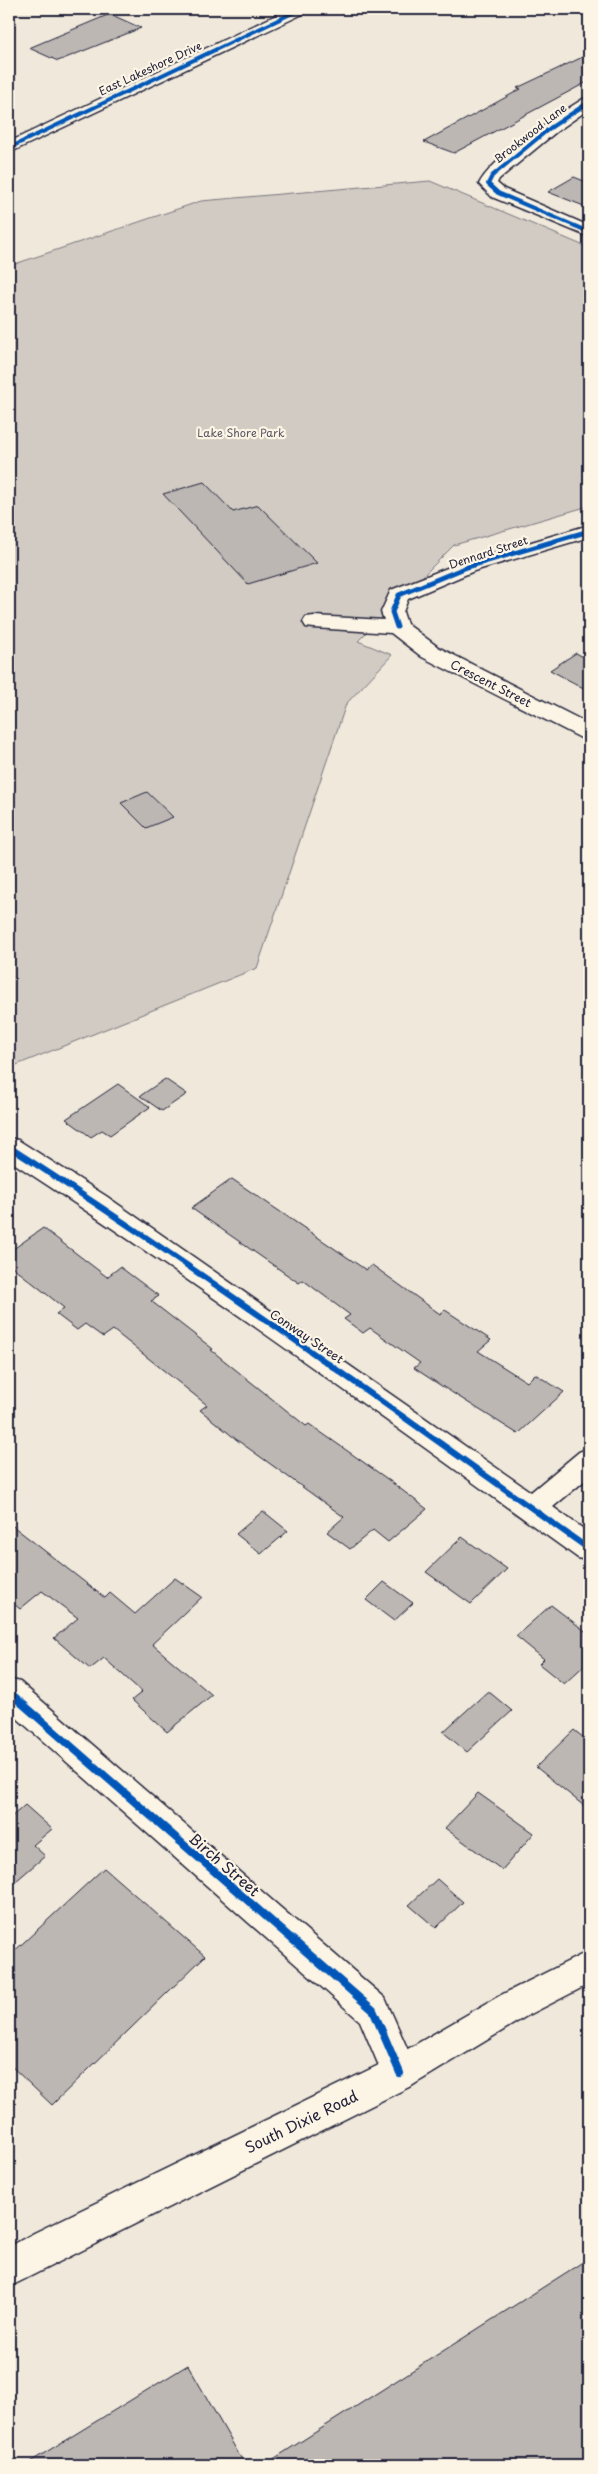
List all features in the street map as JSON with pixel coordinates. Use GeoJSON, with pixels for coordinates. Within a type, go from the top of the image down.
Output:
{"type":"FeatureCollection","features":[{"type":"Feature","properties":{"kind":"street","name":"East Lakeshore Drive"},"geometry":{"type":"LineString","coordinates":[[9,148],[116,95],[301,9]]}},
{"type":"Feature","properties":{"kind":"street","name":"Brookwood Lane"},"geometry":{"type":"LineString","coordinates":[[589,102],[550,128],[492,176],[488,184],[498,194],[589,232]]}},
{"type":"Feature","properties":{"kind":"street","name":"Dennard Street"},"geometry":{"type":"LineString","coordinates":[[397,628],[392,612],[399,595],[467,567],[589,531]]}},
{"type":"Feature","properties":{"kind":"street"},"geometry":{"type":"LineString","coordinates":[[314,622],[397,628]]}},
{"type":"Feature","properties":{"kind":"street","name":"Crescent Street"},"geometry":{"type":"LineString","coordinates":[[397,628],[430,652],[589,733]]}},
{"type":"Feature","properties":{"kind":"street","name":"Conway Street"},"geometry":{"type":"LineString","coordinates":[[9,1147],[96,1203],[384,1403],[589,1549]]}},
{"type":"Feature","properties":{"kind":"street"},"geometry":{"type":"LineString","coordinates":[[532,1508],[589,1460]]}},
{"type":"Feature","properties":{"kind":"street","name":"Birch Street"},"geometry":{"type":"LineString","coordinates":[[9,1692],[373,2010],[400,2073]]}},
{"type":"Feature","properties":{"kind":"street","name":"South Dixie Road"},"geometry":{"type":"LineString","coordinates":[[9,2268],[47,2246],[400,2073],[513,2006],[589,1967]]}},
{"type":"Feature","properties":{"kind":"green space","name":"Lake Shore Park"},"geometry":{"type":"Polygon","coordinates":[[[430,181],[589,248],[589,506],[454,545],[358,641],[392,655],[346,704],[257,968],[9,1068],[9,266],[201,201],[430,181]]]}},
{"type":"Feature","properties":{"kind":"building"},"geometry":{"type":"Polygon","coordinates":[[[110,14],[141,28],[58,61],[29,48],[110,14]]]}},
{"type":"Feature","properties":{"kind":"building"},"geometry":{"type":"Polygon","coordinates":[[[589,54],[589,81],[454,153],[424,142],[521,89],[517,88],[589,54]]]}},
{"type":"Feature","properties":{"kind":"building"},"geometry":{"type":"Polygon","coordinates":[[[574,177],[589,183],[589,208],[548,192],[574,177]]]}},
{"type":"Feature","properties":{"kind":"building"},"geometry":{"type":"Polygon","coordinates":[[[204,482],[233,512],[258,505],[317,563],[248,584],[163,494],[204,482]]]}},
{"type":"Feature","properties":{"kind":"building"},"geometry":{"type":"Polygon","coordinates":[[[576,653],[589,660],[589,691],[550,670],[576,653]]]}},
{"type":"Feature","properties":{"kind":"building"},"geometry":{"type":"Polygon","coordinates":[[[147,792],[173,817],[146,828],[121,803],[147,792]]]}},
{"type":"Feature","properties":{"kind":"building"},"geometry":{"type":"Polygon","coordinates":[[[165,1079],[187,1094],[162,1111],[140,1096],[165,1079]]]}},
{"type":"Feature","properties":{"kind":"building"},"geometry":{"type":"Polygon","coordinates":[[[118,1084],[150,1107],[110,1135],[102,1130],[91,1137],[66,1119],[118,1084]]]}},
{"type":"Feature","properties":{"kind":"building"},"geometry":{"type":"Polygon","coordinates":[[[232,1179],[366,1270],[372,1265],[440,1314],[445,1310],[491,1340],[478,1351],[527,1382],[535,1374],[564,1392],[518,1434],[440,1385],[414,1368],[420,1363],[370,1328],[363,1333],[344,1319],[350,1315],[303,1280],[299,1283],[191,1208],[232,1179]]]}},
{"type":"Feature","properties":{"kind":"building"},"geometry":{"type":"Polygon","coordinates":[[[43,1228],[107,1277],[120,1267],[159,1296],[151,1301],[213,1349],[211,1350],[306,1426],[309,1424],[427,1509],[388,1542],[373,1530],[350,1549],[327,1532],[344,1517],[237,1440],[200,1410],[207,1405],[113,1330],[103,1337],[85,1324],[77,1330],[56,1314],[64,1308],[9,1264],[9,1252],[43,1228]]]}},
{"type":"Feature","properties":{"kind":"building"},"geometry":{"type":"Polygon","coordinates":[[[263,1511],[288,1531],[261,1554],[236,1534],[263,1511]]]}},
{"type":"Feature","properties":{"kind":"building"},"geometry":{"type":"Polygon","coordinates":[[[9,1523],[105,1598],[110,1593],[135,1614],[175,1578],[202,1597],[152,1644],[212,1695],[167,1732],[132,1700],[142,1692],[104,1658],[90,1669],[54,1638],[78,1618],[42,1591],[20,1609],[9,1600],[9,1523]]]}},
{"type":"Feature","properties":{"kind":"building"},"geometry":{"type":"Polygon","coordinates":[[[462,1537],[507,1569],[471,1604],[426,1572],[462,1537]]]}},
{"type":"Feature","properties":{"kind":"building"},"geometry":{"type":"Polygon","coordinates":[[[384,1582],[413,1603],[394,1621],[366,1600],[384,1582]]]}},
{"type":"Feature","properties":{"kind":"building"},"geometry":{"type":"Polygon","coordinates":[[[551,1605],[589,1634],[589,1661],[564,1684],[539,1664],[544,1659],[516,1636],[551,1605]]]}},
{"type":"Feature","properties":{"kind":"building"},"geometry":{"type":"Polygon","coordinates":[[[488,1691],[512,1711],[467,1752],[443,1732],[488,1691]]]}},
{"type":"Feature","properties":{"kind":"building"},"geometry":{"type":"Polygon","coordinates":[[[574,1730],[589,1742],[589,1810],[536,1767],[574,1730]]]}},
{"type":"Feature","properties":{"kind":"building"},"geometry":{"type":"Polygon","coordinates":[[[478,1793],[534,1833],[502,1870],[445,1828],[478,1793]]]}},
{"type":"Feature","properties":{"kind":"building"},"geometry":{"type":"Polygon","coordinates":[[[25,1805],[52,1829],[33,1845],[45,1856],[9,1887],[9,1819],[25,1805]]]}},
{"type":"Feature","properties":{"kind":"building"},"geometry":{"type":"Polygon","coordinates":[[[104,1868],[205,1956],[52,2105],[9,2064],[9,1956],[104,1868]]]}},
{"type":"Feature","properties":{"kind":"building"},"geometry":{"type":"Polygon","coordinates":[[[437,1879],[463,1902],[436,1928],[409,1905],[437,1879]]]}},
{"type":"Feature","properties":{"kind":"building"},"geometry":{"type":"Polygon","coordinates":[[[589,2258],[589,2465],[264,2465],[589,2258]]]}},
{"type":"Feature","properties":{"kind":"building"},"geometry":{"type":"Polygon","coordinates":[[[188,2365],[245,2465],[25,2465],[188,2365]]]}},
{"type":"Feature","properties":{"kind":"cycle path"},"geometry":{"type":"LineString","coordinates":[[9,148],[301,9]]}},
{"type":"Feature","properties":{"kind":"cycle path"},"geometry":{"type":"LineString","coordinates":[[589,102],[550,128],[492,176],[488,184],[498,193],[589,232]]}},
{"type":"Feature","properties":{"kind":"cycle path"},"geometry":{"type":"LineString","coordinates":[[397,627],[392,612],[399,595],[467,567],[589,531]]}},
{"type":"Feature","properties":{"kind":"cycle path"},"geometry":{"type":"LineString","coordinates":[[9,1147],[96,1203],[384,1403],[589,1549]]}},
{"type":"Feature","properties":{"kind":"cycle path"},"geometry":{"type":"LineString","coordinates":[[9,1692],[373,2010],[400,2073]]}}]}
